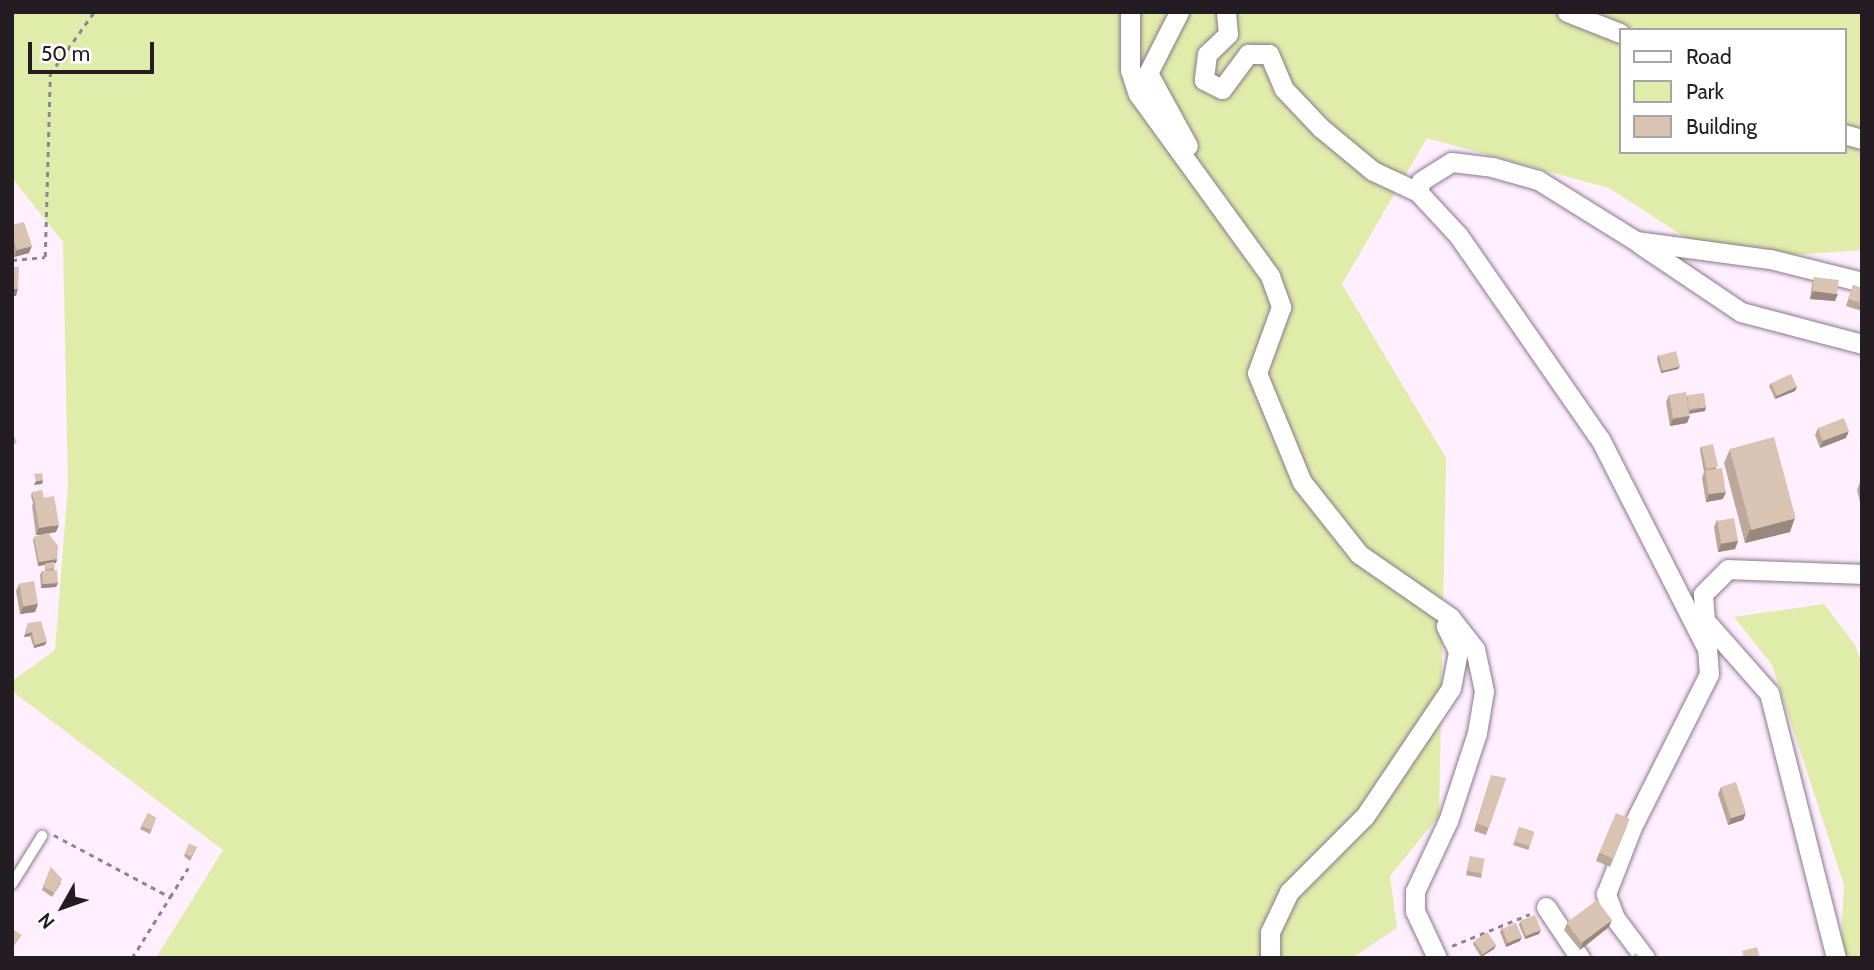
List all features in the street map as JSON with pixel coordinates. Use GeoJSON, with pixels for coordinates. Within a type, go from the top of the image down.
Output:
{"type":"FeatureCollection","features":[{"type":"Feature","properties":{"kind":"street"},"geometry":{"type":"LineString","coordinates":[[1130,12],[1130,70],[1138,94],[1215,195],[1270,276],[1281,307],[1256,373],[1302,482],[1359,554],[1431,603],[1475,649],[1484,691],[1448,821],[1415,891],[1415,911],[1434,953]]}},
{"type":"Feature","properties":{"kind":"street"},"geometry":{"type":"LineString","coordinates":[[1180,12],[1148,72],[1215,195]]}},
{"type":"Feature","properties":{"kind":"street"},"geometry":{"type":"LineString","coordinates":[[1226,12],[1228,34],[1207,54],[1204,80],[1222,89],[1248,54],[1262,51],[1274,59],[1284,89],[1321,128],[1373,171],[1418,192],[1498,287],[1600,439],[1705,645],[1709,674],[1632,827],[1606,894],[1645,958]]}},
{"type":"Feature","properties":{"kind":"street"},"geometry":{"type":"LineString","coordinates":[[1567,12],[1618,32]]}},
{"type":"Feature","properties":{"kind":"street"},"geometry":{"type":"LineString","coordinates":[[1418,192],[1421,181],[1452,162],[1492,167],[1538,180],[1636,241],[1741,312],[1862,344]]}},
{"type":"Feature","properties":{"kind":"street"},"geometry":{"type":"LineString","coordinates":[[1636,241],[1770,259],[1862,282]]}},
{"type":"Feature","properties":{"kind":"street"},"geometry":{"type":"LineString","coordinates":[[1705,645],[1709,625],[1703,593],[1728,569],[1862,574]]}},
{"type":"Feature","properties":{"kind":"street"},"geometry":{"type":"LineString","coordinates":[[1270,958],[1270,932],[1289,892],[1365,816],[1451,688],[1458,651],[1431,603]]}},
{"type":"Feature","properties":{"kind":"street"},"geometry":{"type":"LineString","coordinates":[[1709,625],[1769,694],[1836,958]]}},
{"type":"Feature","properties":{"kind":"street"},"geometry":{"type":"LineString","coordinates":[[1546,907],[1580,958]]}},
{"type":"Feature","properties":{"kind":"lane"},"geometry":{"type":"LineString","coordinates":[[12,884],[42,836]]}},
{"type":"Feature","properties":{"kind":"path"},"geometry":{"type":"LineString","coordinates":[[12,260],[45,257],[50,74],[94,12]]}},
{"type":"Feature","properties":{"kind":"path"},"geometry":{"type":"LineString","coordinates":[[42,836],[51,834],[170,897]]}},
{"type":"Feature","properties":{"kind":"path"},"geometry":{"type":"LineString","coordinates":[[132,958],[188,868]]}},
{"type":"Feature","properties":{"kind":"path"},"geometry":{"type":"LineString","coordinates":[[1434,953],[1546,907]]}},
{"type":"Feature","properties":{"kind":"green space"},"geometry":{"type":"Polygon","coordinates":[[[12,12],[1862,12],[1862,250],[1720,260],[1609,188],[1427,138],[1342,284],[1446,458],[1439,816],[1390,876],[1397,928],[1352,958],[156,958],[223,850],[12,691],[12,681],[55,650],[68,485],[63,242],[12,178],[12,12]]]}},
{"type":"Feature","properties":{"kind":"green space"},"geometry":{"type":"Polygon","coordinates":[[[1824,604],[1855,645],[1862,664],[1862,958],[1840,958],[1844,885],[1772,665],[1734,617],[1824,604]]]}},
{"type":"Feature","properties":{"kind":"building"},"geometry":{"type":"Polygon","coordinates":[[[24,222],[32,246],[17,250],[12,225],[24,222]]]}},
{"type":"Feature","properties":{"kind":"building"},"geometry":{"type":"Polygon","coordinates":[[[12,267],[19,267],[18,289],[12,289],[12,267]]]}},
{"type":"Feature","properties":{"kind":"building"},"geometry":{"type":"Polygon","coordinates":[[[1814,277],[1839,280],[1837,294],[1812,291],[1814,277]]]}},
{"type":"Feature","properties":{"kind":"building"},"geometry":{"type":"Polygon","coordinates":[[[1853,285],[1862,288],[1862,303],[1848,299],[1853,285]]]}},
{"type":"Feature","properties":{"kind":"building"},"geometry":{"type":"Polygon","coordinates":[[[1676,351],[1680,366],[1663,371],[1659,356],[1676,351]]]}},
{"type":"Feature","properties":{"kind":"building"},"geometry":{"type":"Polygon","coordinates":[[[1791,374],[1797,387],[1777,396],[1771,383],[1791,374]]]}},
{"type":"Feature","properties":{"kind":"building"},"geometry":{"type":"Polygon","coordinates":[[[1686,392],[1690,416],[1673,418],[1669,395],[1686,392]]]}},
{"type":"Feature","properties":{"kind":"building"},"geometry":{"type":"Polygon","coordinates":[[[1704,393],[1706,407],[1689,409],[1687,395],[1704,393]]]}},
{"type":"Feature","properties":{"kind":"building"},"geometry":{"type":"Polygon","coordinates":[[[1844,418],[1849,431],[1823,441],[1818,428],[1844,418]]]}},
{"type":"Feature","properties":{"kind":"building"},"geometry":{"type":"Polygon","coordinates":[[[12,431],[17,443],[12,445],[12,431]]]}},
{"type":"Feature","properties":{"kind":"building"},"geometry":{"type":"Polygon","coordinates":[[[1774,437],[1796,518],[1751,530],[1730,449],[1774,437]]]}},
{"type":"Feature","properties":{"kind":"building"},"geometry":{"type":"Polygon","coordinates":[[[1713,444],[1718,466],[1706,469],[1701,447],[1713,444]]]}},
{"type":"Feature","properties":{"kind":"building"},"geometry":{"type":"Polygon","coordinates":[[[1722,468],[1726,492],[1709,494],[1705,471],[1722,468]]]}},
{"type":"Feature","properties":{"kind":"building"},"geometry":{"type":"Polygon","coordinates":[[[42,473],[43,480],[36,481],[34,474],[42,473]]]}},
{"type":"Feature","properties":{"kind":"building"},"geometry":{"type":"Polygon","coordinates":[[[42,490],[44,498],[34,500],[32,492],[42,490]]]}},
{"type":"Feature","properties":{"kind":"building"},"geometry":{"type":"Polygon","coordinates":[[[54,496],[59,525],[39,528],[34,499],[54,496]]]}},
{"type":"Feature","properties":{"kind":"building"},"geometry":{"type":"Polygon","coordinates":[[[1734,518],[1738,541],[1721,544],[1717,521],[1734,518]]]}},
{"type":"Feature","properties":{"kind":"building"},"geometry":{"type":"Polygon","coordinates":[[[48,533],[58,546],[57,559],[39,562],[34,537],[48,533]]]}},
{"type":"Feature","properties":{"kind":"building"},"geometry":{"type":"Polygon","coordinates":[[[54,562],[55,568],[46,569],[45,563],[54,562]]]}},
{"type":"Feature","properties":{"kind":"building"},"geometry":{"type":"Polygon","coordinates":[[[57,570],[58,583],[43,584],[42,571],[57,570]]]}},
{"type":"Feature","properties":{"kind":"building"},"geometry":{"type":"Polygon","coordinates":[[[34,581],[38,604],[23,606],[19,584],[34,581]]]}},
{"type":"Feature","properties":{"kind":"building"},"geometry":{"type":"Polygon","coordinates":[[[41,621],[47,641],[35,645],[32,632],[26,634],[28,623],[41,621]]]}},
{"type":"Feature","properties":{"kind":"building"},"geometry":{"type":"Polygon","coordinates":[[[1491,775],[1506,778],[1489,828],[1477,823],[1491,775]]]}},
{"type":"Feature","properties":{"kind":"building"},"geometry":{"type":"Polygon","coordinates":[[[1736,782],[1746,813],[1731,818],[1721,787],[1736,782]]]}},
{"type":"Feature","properties":{"kind":"building"},"geometry":{"type":"Polygon","coordinates":[[[148,813],[156,818],[151,830],[142,826],[148,813]]]}},
{"type":"Feature","properties":{"kind":"building"},"geometry":{"type":"Polygon","coordinates":[[[1616,813],[1630,819],[1613,858],[1599,853],[1616,813]]]}},
{"type":"Feature","properties":{"kind":"building"},"geometry":{"type":"Polygon","coordinates":[[[1519,827],[1534,832],[1530,846],[1514,841],[1519,827]]]}},
{"type":"Feature","properties":{"kind":"building"},"geometry":{"type":"Polygon","coordinates":[[[189,844],[197,847],[191,857],[185,853],[189,844]]]}},
{"type":"Feature","properties":{"kind":"building"},"geometry":{"type":"Polygon","coordinates":[[[1470,856],[1485,859],[1482,874],[1467,871],[1470,856]]]}},
{"type":"Feature","properties":{"kind":"building"},"geometry":{"type":"Polygon","coordinates":[[[51,867],[62,879],[54,893],[43,886],[51,867]]]}},
{"type":"Feature","properties":{"kind":"building"},"geometry":{"type":"Polygon","coordinates":[[[1597,900],[1612,920],[1582,943],[1567,923],[1597,900]]]}},
{"type":"Feature","properties":{"kind":"building"},"geometry":{"type":"Polygon","coordinates":[[[1535,915],[1541,930],[1526,936],[1520,921],[1535,915]]]}},
{"type":"Feature","properties":{"kind":"building"},"geometry":{"type":"Polygon","coordinates":[[[1516,923],[1522,937],[1508,943],[1502,929],[1516,923]]]}},
{"type":"Feature","properties":{"kind":"building"},"geometry":{"type":"Polygon","coordinates":[[[12,929],[22,935],[14,946],[12,945],[12,929]]]}},
{"type":"Feature","properties":{"kind":"building"},"geometry":{"type":"Polygon","coordinates":[[[1487,932],[1496,945],[1483,954],[1474,941],[1487,932]]]}},
{"type":"Feature","properties":{"kind":"building"},"geometry":{"type":"Polygon","coordinates":[[[1757,947],[1760,958],[1744,958],[1742,951],[1757,947]]]}}]}
